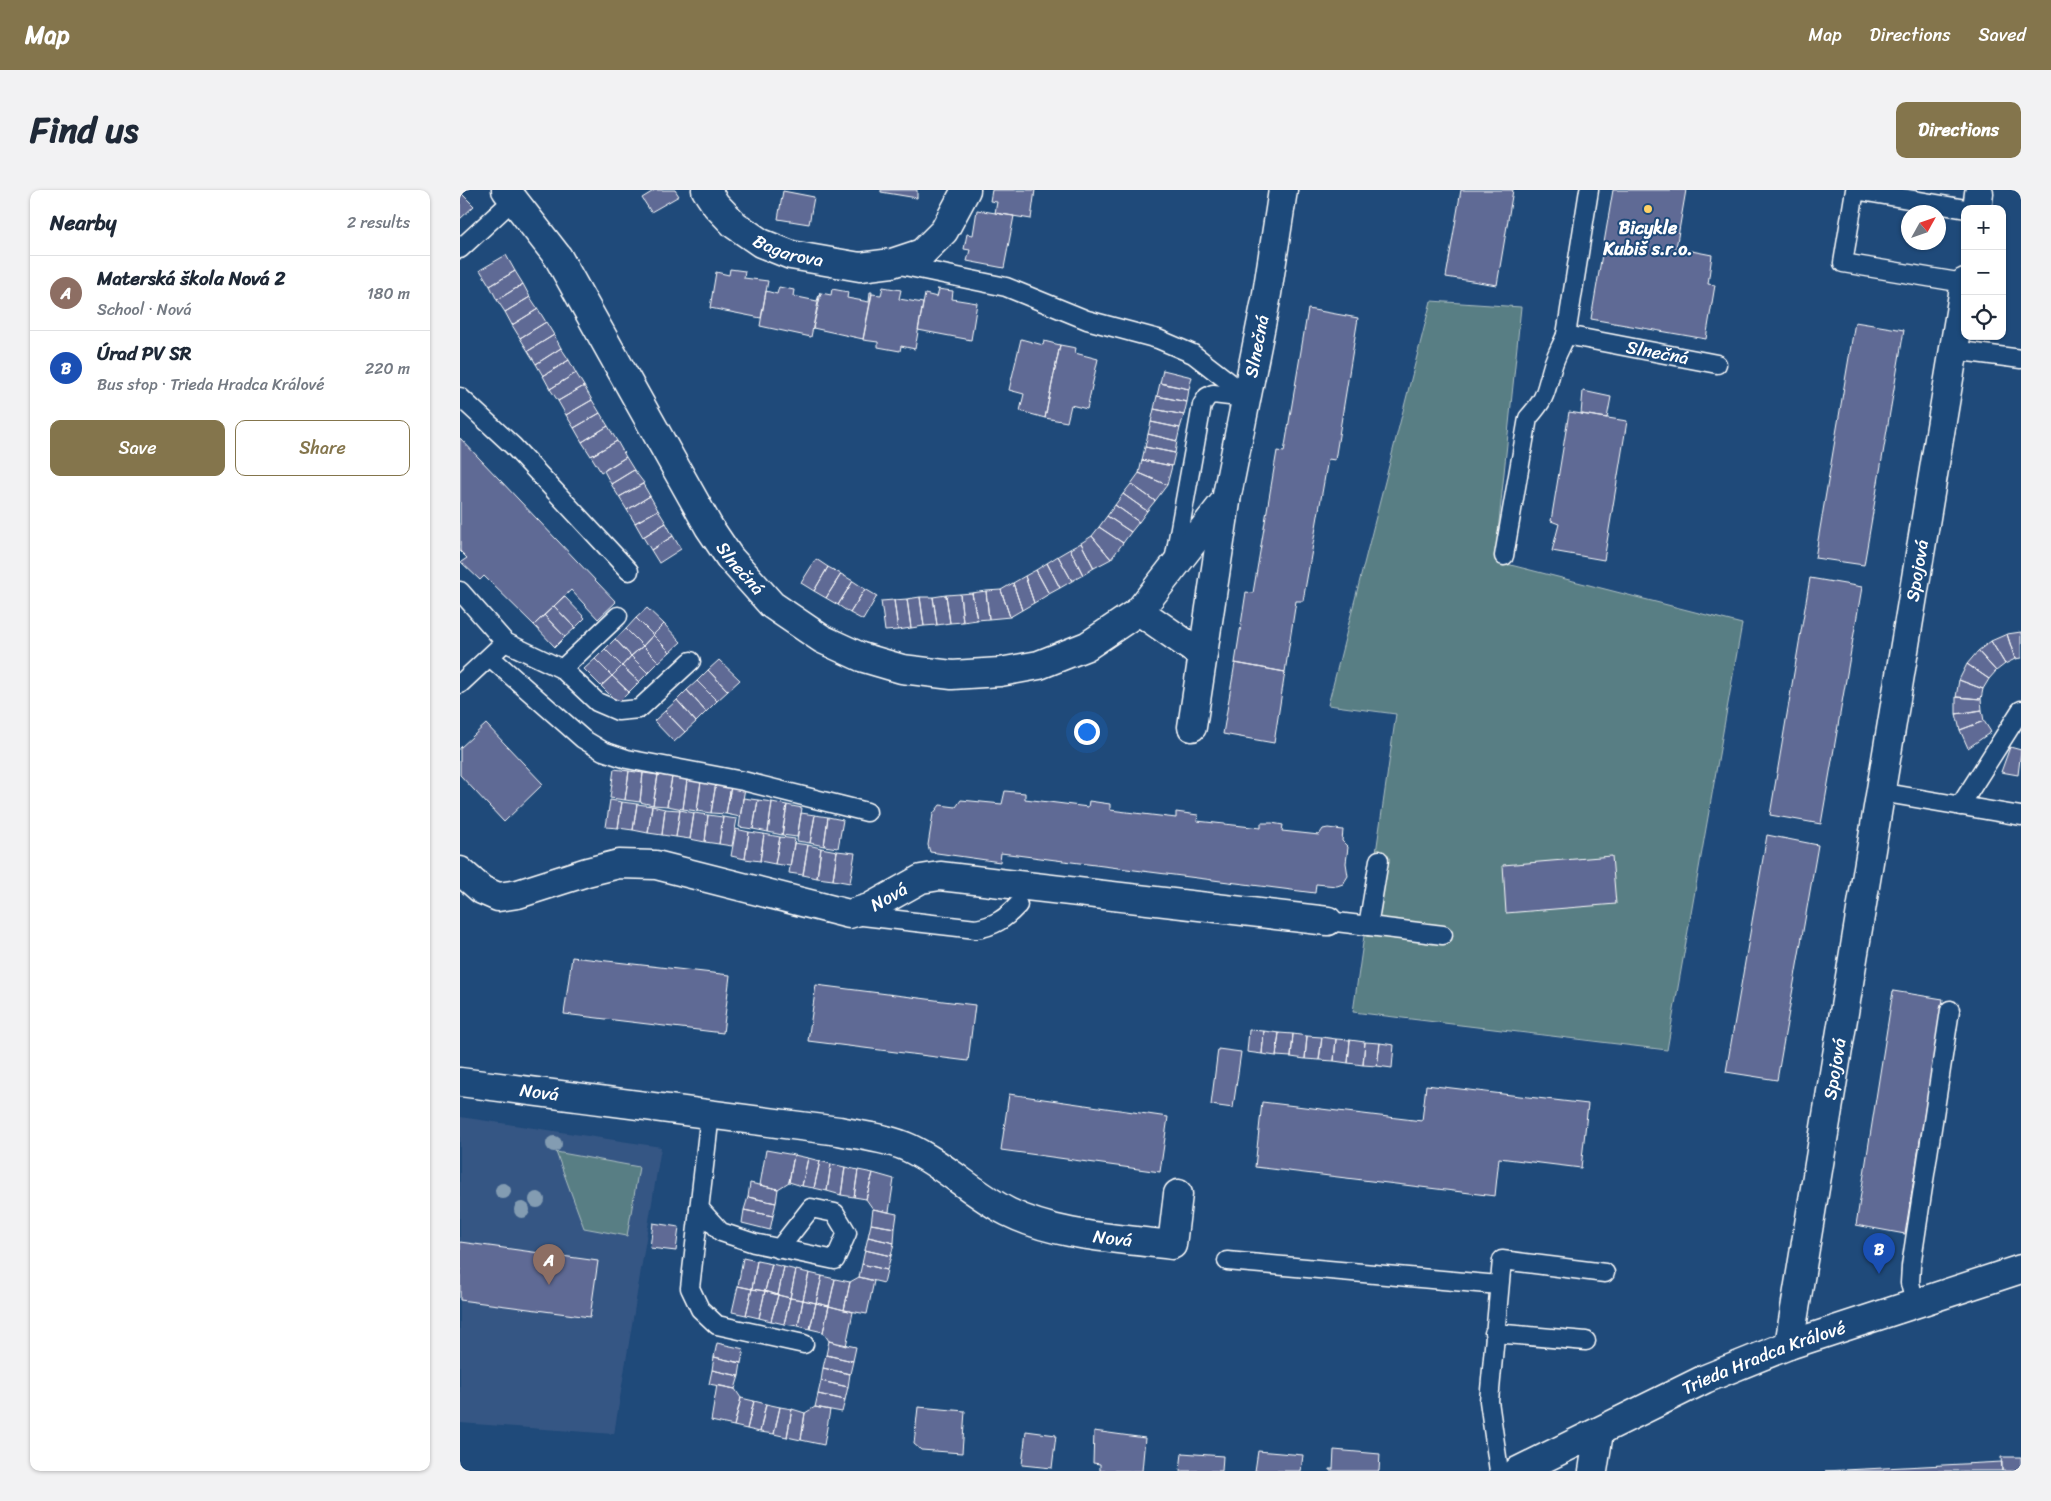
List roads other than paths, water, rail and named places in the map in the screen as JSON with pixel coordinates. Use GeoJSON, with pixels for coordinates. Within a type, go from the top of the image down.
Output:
{"type":"FeatureCollection","features":[{"type":"Feature","properties":{"kind":"street","name":"Bagarova"},"geometry":{"type":"LineString","coordinates":[[706,190],[716,205],[735,225],[761,243],[791,255],[860,267],[892,263],[922,254],[944,231],[966,190]]}},
{"type":"Feature","properties":{"kind":"street","name":"Slnečná"},"geometry":{"type":"LineString","coordinates":[[1192,726],[1226,500],[1266,300],[1283,190]]}},
{"type":"Feature","properties":{"kind":"street","name":"Slnečná"},"geometry":{"type":"LineString","coordinates":[[510,195],[558,257],[709,527],[730,558],[772,605],[822,639],[861,657],[902,669],[952,675],[1000,672],[1038,665],[1087,646],[1138,611],[1226,500]]}},
{"type":"Feature","properties":{"kind":"street","name":"Spojová"},"geometry":{"type":"LineString","coordinates":[[1788,1345],[1963,295]]}},
{"type":"Feature","properties":{"kind":"street"},"geometry":{"type":"LineString","coordinates":[[1138,611],[1202,655]]}},
{"type":"Feature","properties":{"kind":"street","name":"Nová"},"geometry":{"type":"LineString","coordinates":[[462,873],[482,890],[498,897],[518,894],[619,864],[656,866],[849,914],[869,908],[921,879],[940,876],[1328,921]]}},
{"type":"Feature","properties":{"kind":"street","name":"Nová"},"geometry":{"type":"LineString","coordinates":[[460,1082],[710,1114],[882,1139],[908,1148],[932,1161],[979,1195],[1008,1212],[1041,1225],[1079,1233],[1172,1245],[1178,1194]]}},
{"type":"Feature","properties":{"kind":"street","name":"Trieda Hradca Králové"},"geometry":{"type":"LineString","coordinates":[[1518,1471],[1705,1379],[1788,1345],[2021,1269]]}},
{"type":"Feature","properties":{"kind":"street"},"geometry":{"type":"LineString","coordinates":[[1593,1471],[1598,1432]]}},
{"type":"Feature","properties":{"kind":"lane"},"geometry":{"type":"LineString","coordinates":[[1504,556],[1528,418],[1541,404],[1547,389],[1553,363],[1566,335],[1589,190]]}},
{"type":"Feature","properties":{"kind":"lane"},"geometry":{"type":"LineString","coordinates":[[1961,282],[1842,263],[1855,190],[1975,200]]}},
{"type":"Feature","properties":{"kind":"lane"},"geometry":{"type":"LineString","coordinates":[[460,249],[510,195]]}},
{"type":"Feature","properties":{"kind":"lane","name":"Bagarova"},"geometry":{"type":"LineString","coordinates":[[892,263],[1006,288],[1087,320],[1158,340],[1193,354],[1246,397]]}},
{"type":"Feature","properties":{"kind":"lane","name":"Slnečná"},"geometry":{"type":"LineString","coordinates":[[1566,335],[1717,364]]}},
{"type":"Feature","properties":{"kind":"lane"},"geometry":{"type":"LineString","coordinates":[[1954,350],[2021,360]]}},
{"type":"Feature","properties":{"kind":"lane"},"geometry":{"type":"LineString","coordinates":[[1173,569],[1202,405],[1207,397],[1213,394],[1246,397]]}},
{"type":"Feature","properties":{"kind":"lane"},"geometry":{"type":"LineString","coordinates":[[460,397],[513,446],[629,571]]}},
{"type":"Feature","properties":{"kind":"lane"},"geometry":{"type":"LineString","coordinates":[[460,591],[506,642],[562,669],[597,702],[618,711],[638,709],[691,661]]}},
{"type":"Feature","properties":{"kind":"lane"},"geometry":{"type":"LineString","coordinates":[[562,669],[618,616]]}},
{"type":"Feature","properties":{"kind":"lane"},"geometry":{"type":"LineString","coordinates":[[460,684],[506,642]]}},
{"type":"Feature","properties":{"kind":"lane"},"geometry":{"type":"LineString","coordinates":[[490,657],[583,739],[603,751],[627,759],[743,781],[867,812]]}},
{"type":"Feature","properties":{"kind":"lane"},"geometry":{"type":"LineString","coordinates":[[1960,806],[2021,710]]}},
{"type":"Feature","properties":{"kind":"lane"},"geometry":{"type":"LineString","coordinates":[[1880,792],[2021,816]]}},
{"type":"Feature","properties":{"kind":"lane"},"geometry":{"type":"LineString","coordinates":[[1368,926],[1378,860]]}},
{"type":"Feature","properties":{"kind":"lane"},"geometry":{"type":"LineString","coordinates":[[849,914],[976,929],[990,926],[1006,917],[1018,905]]}},
{"type":"Feature","properties":{"kind":"lane"},"geometry":{"type":"LineString","coordinates":[[1328,921],[1443,934]]}},
{"type":"Feature","properties":{"kind":"lane"},"geometry":{"type":"LineString","coordinates":[[1916,1304],[1910,1283],[1911,1266],[1950,1010]]}},
{"type":"Feature","properties":{"kind":"lane"},"geometry":{"type":"LineString","coordinates":[[710,1114],[690,1288],[700,1309],[716,1325],[804,1344]]}},
{"type":"Feature","properties":{"kind":"lane"},"geometry":{"type":"LineString","coordinates":[[699,1208],[721,1232],[778,1249]]}},
{"type":"Feature","properties":{"kind":"lane"},"geometry":{"type":"LineString","coordinates":[[1499,1471],[1489,1401],[1502,1260],[1605,1272]]}},
{"type":"Feature","properties":{"kind":"lane"},"geometry":{"type":"LineString","coordinates":[[1227,1261],[1499,1285]]}},
{"type":"Feature","properties":{"kind":"lane"},"geometry":{"type":"LineString","coordinates":[[1494,1333],[1586,1341]]}},
{"type":"Feature","properties":{"kind":"place","name":"Bicykle Kubiš s.r.o."},"geometry":{"type":"Point","coordinates":[1648,209]}},
{"type":"Feature","properties":{"kind":"place","name":"Úrad PV SR"},"geometry":{"type":"Point","coordinates":[1879,1274]}},
{"type":"Feature","properties":{"kind":"place","name":"Materská škola Nová 2"},"geometry":{"type":"Point","coordinates":[549,1285]}}]}
